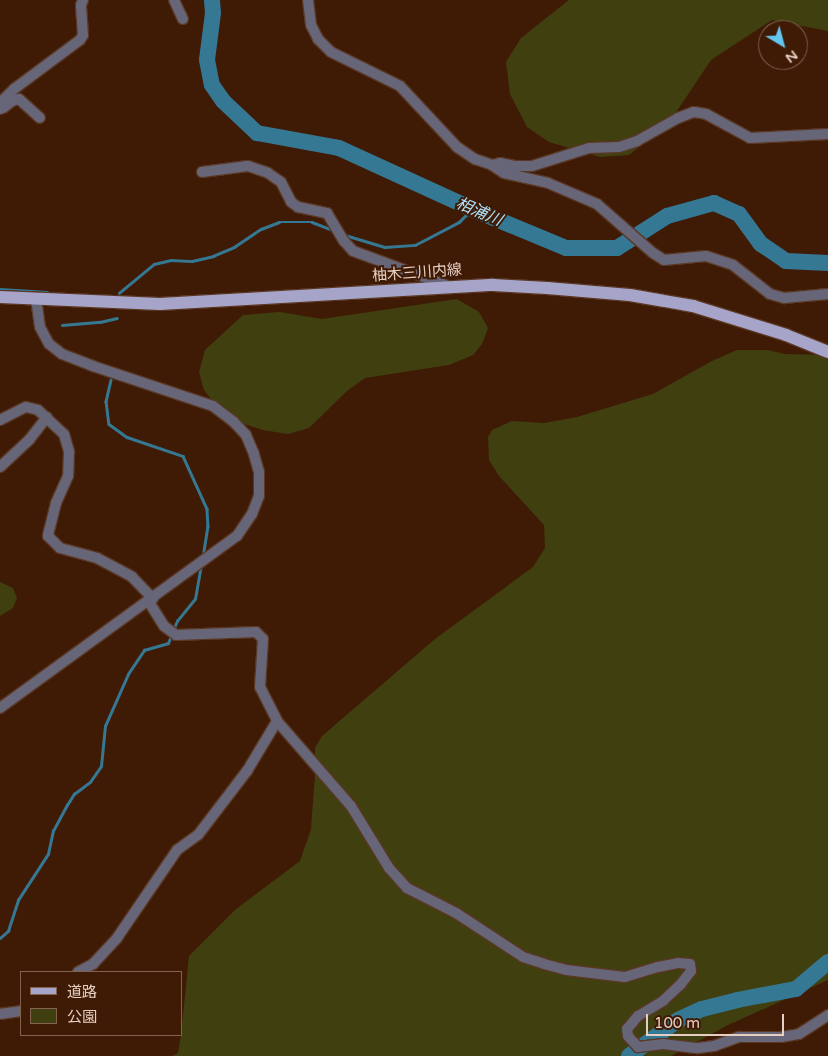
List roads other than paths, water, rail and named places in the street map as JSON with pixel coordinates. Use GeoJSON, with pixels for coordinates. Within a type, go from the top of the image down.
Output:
{"type":"FeatureCollection","features":[{"type":"Feature","properties":{"kind":"main road","name":"柚木三川内線"},"geometry":{"type":"LineString","coordinates":[[0,296],[160,304],[493,285],[547,288],[630,295],[694,306],[786,335],[828,352]]}},
{"type":"Feature","properties":{"kind":"street"},"geometry":{"type":"LineString","coordinates":[[0,109],[3,100],[14,89],[80,40],[83,35],[83,0]]}},
{"type":"Feature","properties":{"kind":"street"},"geometry":{"type":"LineString","coordinates":[[174,0],[183,19]]}},
{"type":"Feature","properties":{"kind":"street"},"geometry":{"type":"LineString","coordinates":[[308,0],[311,25],[318,39],[332,52],[400,86],[457,147],[475,159],[492,165],[504,173],[548,183],[597,204],[653,253],[664,260],[706,256],[732,265],[770,294],[784,298],[828,294]]}},
{"type":"Feature","properties":{"kind":"street"},"geometry":{"type":"LineString","coordinates":[[0,109],[19,99],[40,118]]}},
{"type":"Feature","properties":{"kind":"street"},"geometry":{"type":"LineString","coordinates":[[492,165],[500,163],[515,166],[532,166],[589,148],[619,147],[637,141],[678,118],[694,112],[706,114],[750,138],[828,134]]}},
{"type":"Feature","properties":{"kind":"street"},"geometry":{"type":"LineString","coordinates":[[202,172],[248,166],[268,173],[282,182],[291,202],[298,207],[327,213],[353,252],[452,287]]}},
{"type":"Feature","properties":{"kind":"street"},"geometry":{"type":"LineString","coordinates":[[0,708],[237,536],[252,514],[259,496],[259,472],[254,454],[246,435],[234,422],[212,406],[62,354],[49,344],[40,327],[36,298]]}},
{"type":"Feature","properties":{"kind":"street"},"geometry":{"type":"LineString","coordinates":[[0,420],[26,407],[38,410],[64,434],[69,452],[68,476],[56,503],[48,536],[60,548],[97,558],[132,577],[151,600],[164,626],[176,635],[256,632],[263,638],[260,687],[277,721],[352,806],[389,868],[407,888],[456,913],[523,957],[566,970],[625,977],[658,966],[678,963],[690,964],[691,972],[681,984],[663,1001],[638,1016],[627,1029],[628,1036],[638,1047],[663,1044],[706,1047],[739,1037],[781,1037],[799,1034],[828,1014]]}},
{"type":"Feature","properties":{"kind":"street"},"geometry":{"type":"LineString","coordinates":[[0,467],[29,440],[47,417]]}},
{"type":"Feature","properties":{"kind":"street"},"geometry":{"type":"LineString","coordinates":[[80,971],[93,964],[118,938],[177,850],[198,835],[247,771],[277,721]]}},
{"type":"Feature","properties":{"kind":"street"},"geometry":{"type":"LineString","coordinates":[[0,1014],[20,1011]]}},
{"type":"Feature","properties":{"kind":"waterway","name":"相浦川"},"geometry":{"type":"LineString","coordinates":[[212,0],[213,13],[207,60],[212,85],[223,101],[257,133],[339,148],[472,209],[566,248],[617,248],[667,216],[714,203],[739,214],[761,244],[786,261],[828,263]]}},
{"type":"Feature","properties":{"kind":"waterway"},"geometry":{"type":"LineString","coordinates":[[345,235],[385,247],[415,245],[459,222],[472,209]]}},
{"type":"Feature","properties":{"kind":"waterway"},"geometry":{"type":"LineString","coordinates":[[119,293],[154,264],[171,260],[192,261],[213,256],[234,247],[261,229],[279,222],[312,222],[333,230]]}},
{"type":"Feature","properties":{"kind":"waterway"},"geometry":{"type":"LineString","coordinates":[[0,289],[47,292]]}},
{"type":"Feature","properties":{"kind":"waterway"},"geometry":{"type":"LineString","coordinates":[[62,325],[100,322],[117,318]]}},
{"type":"Feature","properties":{"kind":"waterway"},"geometry":{"type":"LineString","coordinates":[[111,380],[106,401],[109,424],[127,437],[183,456],[207,509],[208,526],[203,556]]}},
{"type":"Feature","properties":{"kind":"waterway"},"geometry":{"type":"LineString","coordinates":[[173,630],[177,621],[195,599],[201,566]]}},
{"type":"Feature","properties":{"kind":"waterway"},"geometry":{"type":"LineString","coordinates":[[0,938],[8,931],[18,900],[48,854],[53,831],[67,805],[74,794],[90,782],[101,766],[105,726],[128,674],[144,650],[168,643],[171,636]]}},
{"type":"Feature","properties":{"kind":"waterway"},"geometry":{"type":"LineString","coordinates":[[629,1056],[678,1020],[702,1009],[737,1000],[796,989],[828,962]]}}]}
